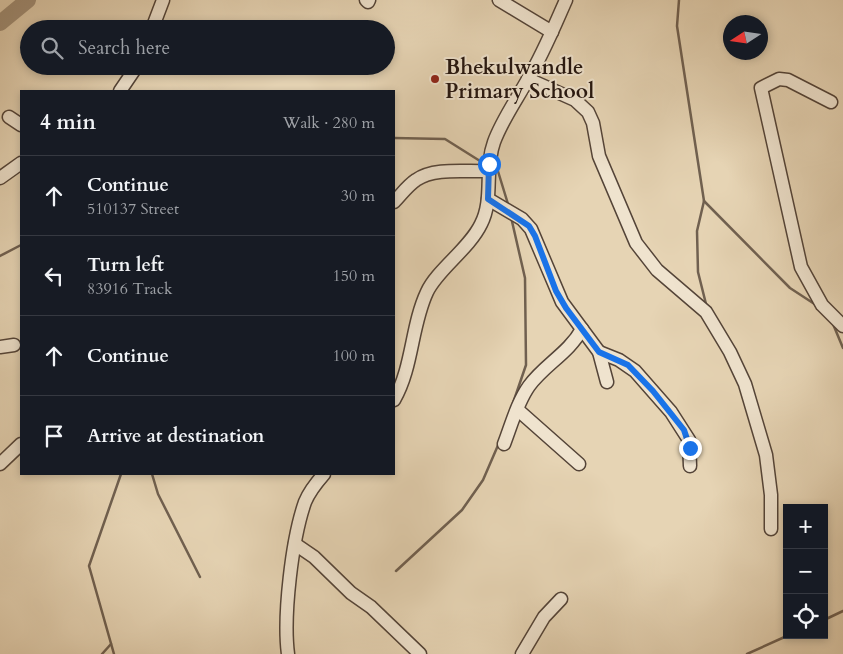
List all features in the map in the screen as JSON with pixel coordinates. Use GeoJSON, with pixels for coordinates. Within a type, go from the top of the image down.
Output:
{"type":"FeatureCollection","features":[{"type":"Feature","properties":{"kind":"street"},"geometry":{"type":"LineString","coordinates":[[155,20],[163,0]]}},
{"type":"Feature","properties":{"kind":"street"},"geometry":{"type":"LineString","coordinates":[[499,0],[552,32]]}},
{"type":"Feature","properties":{"kind":"street"},"geometry":{"type":"LineString","coordinates":[[395,398],[404,378],[428,289],[479,229],[488,199],[488,171],[494,141],[552,32],[566,0]]}},
{"type":"Feature","properties":{"kind":"street"},"geometry":{"type":"LineString","coordinates":[[121,90],[131,75]]}},
{"type":"Feature","properties":{"kind":"street"},"geometry":{"type":"LineString","coordinates":[[528,79],[575,100],[588,112],[593,123],[599,156],[636,243],[657,270],[706,312],[730,352],[745,384],[766,455],[772,494],[771,529]]}},
{"type":"Feature","properties":{"kind":"street"},"geometry":{"type":"LineString","coordinates":[[831,102],[788,80],[779,79],[761,88],[801,267],[822,305],[843,326]]}},
{"type":"Feature","properties":{"kind":"street"},"geometry":{"type":"LineString","coordinates":[[10,117],[20,124]]}},
{"type":"Feature","properties":{"kind":"street"},"geometry":{"type":"LineString","coordinates":[[0,178],[20,164]]}},
{"type":"Feature","properties":{"kind":"street"},"geometry":{"type":"LineString","coordinates":[[395,201],[409,185],[424,176],[442,172],[488,171]]}},
{"type":"Feature","properties":{"kind":"street"},"geometry":{"type":"LineString","coordinates":[[488,199],[522,220],[531,229],[556,291],[599,352],[607,382]]}},
{"type":"Feature","properties":{"kind":"street"},"geometry":{"type":"LineString","coordinates":[[504,444],[528,388],[540,373],[567,350],[582,329]]}},
{"type":"Feature","properties":{"kind":"street"},"geometry":{"type":"LineString","coordinates":[[0,347],[14,344]]}},
{"type":"Feature","properties":{"kind":"street"},"geometry":{"type":"LineString","coordinates":[[599,352],[619,360],[635,371],[672,412],[689,440],[690,466]]}},
{"type":"Feature","properties":{"kind":"street"},"geometry":{"type":"LineString","coordinates":[[518,410],[579,464]]}},
{"type":"Feature","properties":{"kind":"street"},"geometry":{"type":"LineString","coordinates":[[0,464],[20,445]]}},
{"type":"Feature","properties":{"kind":"street"},"geometry":{"type":"LineString","coordinates":[[288,654],[286,617],[295,544],[305,502],[323,475]]}},
{"type":"Feature","properties":{"kind":"street"},"geometry":{"type":"LineString","coordinates":[[295,544],[314,557],[350,594],[371,607],[420,654]]}},
{"type":"Feature","properties":{"kind":"street"},"geometry":{"type":"LineString","coordinates":[[522,654],[544,617],[561,599]]}},
{"type":"Feature","properties":{"kind":"waterway"},"geometry":{"type":"LineString","coordinates":[[0,23],[28,0]]}},
{"type":"Feature","properties":{"kind":"waterway"},"geometry":{"type":"LineString","coordinates":[[679,0],[677,26],[704,201],[697,231],[698,272],[706,304]]}},
{"type":"Feature","properties":{"kind":"waterway"},"geometry":{"type":"LineString","coordinates":[[395,138],[445,139],[480,161]]}},
{"type":"Feature","properties":{"kind":"waterway"},"geometry":{"type":"LineString","coordinates":[[497,168],[508,204]]}},
{"type":"Feature","properties":{"kind":"waterway"},"geometry":{"type":"LineString","coordinates":[[704,201],[790,288],[816,305]]}},
{"type":"Feature","properties":{"kind":"waterway"},"geometry":{"type":"LineString","coordinates":[[511,217],[525,278],[526,365],[513,403]]}},
{"type":"Feature","properties":{"kind":"waterway"},"geometry":{"type":"LineString","coordinates":[[0,256],[20,246]]}},
{"type":"Feature","properties":{"kind":"waterway"},"geometry":{"type":"LineString","coordinates":[[833,324],[843,348]]}},
{"type":"Feature","properties":{"kind":"waterway"},"geometry":{"type":"LineString","coordinates":[[396,571],[462,510],[483,480],[499,443]]}},
{"type":"Feature","properties":{"kind":"waterway"},"geometry":{"type":"LineString","coordinates":[[114,654],[89,566],[121,475]]}},
{"type":"Feature","properties":{"kind":"waterway"},"geometry":{"type":"LineString","coordinates":[[152,475],[158,494],[200,577]]}},
{"type":"Feature","properties":{"kind":"waterway"},"geometry":{"type":"LineString","coordinates":[[828,618],[843,611]]}},
{"type":"Feature","properties":{"kind":"waterway"},"geometry":{"type":"LineString","coordinates":[[747,654],[783,638]]}},
{"type":"Feature","properties":{"kind":"waterway"},"geometry":{"type":"LineString","coordinates":[[102,654],[111,644]]}},
{"type":"Feature","properties":{"kind":"place","name":"Bhekulwandle Primary School"},"geometry":{"type":"Point","coordinates":[435,79]}},
{"type":"Feature","properties":{"kind":"route"},"geometry":{"type":"LineString","coordinates":[[489,164],[488,199],[529,226],[535,236],[556,291],[579,326],[599,352],[619,360],[635,371],[672,412],[684,430],[689,440],[690,448]]}}]}
